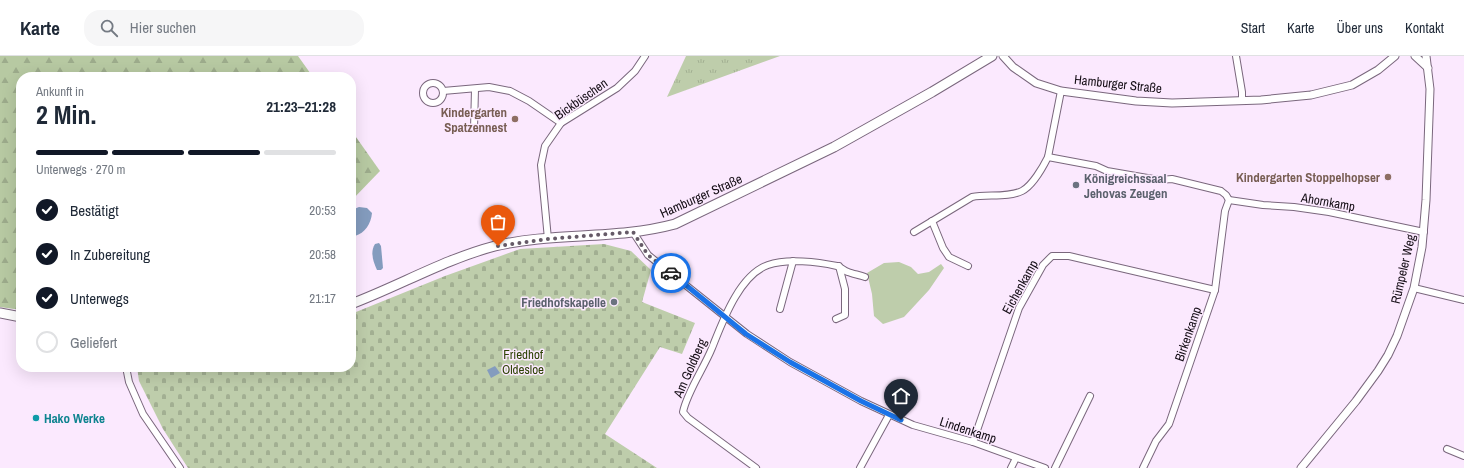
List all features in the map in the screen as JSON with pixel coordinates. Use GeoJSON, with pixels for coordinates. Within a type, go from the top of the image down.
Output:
{"type":"FeatureCollection","features":[{"type":"Feature","properties":{"kind":"main road","name":"Hamburger Straße"},"geometry":{"type":"LineString","coordinates":[[356,302],[474,253],[496,246],[548,239],[653,230],[675,224],[834,147],[932,92],[992,56]]}},
{"type":"Feature","properties":{"kind":"main road"},"geometry":{"type":"LineString","coordinates":[[0,313],[16,316]]}},
{"type":"Feature","properties":{"kind":"street","name":"Bickbüschen"},"geometry":{"type":"LineString","coordinates":[[548,239],[541,165],[545,146],[561,123],[617,88],[635,71],[645,56]]}},
{"type":"Feature","properties":{"kind":"street","name":"Hamburger Straße"},"geometry":{"type":"LineString","coordinates":[[1003,56],[1013,67],[1036,84],[1061,91],[1136,102],[1172,103],[1265,100],[1311,95],[1352,85],[1378,70],[1395,56]]}},
{"type":"Feature","properties":{"kind":"street"},"geometry":{"type":"LineString","coordinates":[[1236,56],[1242,101]]}},
{"type":"Feature","properties":{"kind":"street"},"geometry":{"type":"LineString","coordinates":[[1415,56],[1428,68]]}},
{"type":"Feature","properties":{"kind":"street","name":"Rümpeler Weg"},"geometry":{"type":"LineString","coordinates":[[1301,468],[1356,402],[1378,371],[1397,336],[1414,288],[1424,232],[1430,89],[1426,56]]}},
{"type":"Feature","properties":{"kind":"street"},"geometry":{"type":"LineString","coordinates":[[443,91],[489,87],[510,91],[529,101],[561,123]]}},
{"type":"Feature","properties":{"kind":"street"},"geometry":{"type":"LineString","coordinates":[[474,129],[475,89]]}},
{"type":"Feature","properties":{"kind":"street"},"geometry":{"type":"LineString","coordinates":[[914,232],[972,197],[982,195],[1011,194],[1021,191],[1028,186],[1044,166],[1048,157],[1061,91]]}},
{"type":"Feature","properties":{"kind":"street"},"geometry":{"type":"LineString","coordinates":[[1048,157],[1096,166],[1107,171],[1159,180],[1172,179],[1221,191],[1229,200]]}},
{"type":"Feature","properties":{"kind":"street","name":"Ahornkamp"},"geometry":{"type":"LineString","coordinates":[[1229,200],[1329,212],[1424,232]]}},
{"type":"Feature","properties":{"kind":"street","name":"Birkenkamp"},"geometry":{"type":"LineString","coordinates":[[1143,468],[1156,441],[1168,424],[1215,290],[1225,211],[1229,200]]}},
{"type":"Feature","properties":{"kind":"street"},"geometry":{"type":"LineString","coordinates":[[932,221],[943,248],[949,257],[968,266]]}},
{"type":"Feature","properties":{"kind":"street","name":"Lindenkamp"},"geometry":{"type":"LineString","coordinates":[[633,232],[648,255],[746,334],[790,362],[889,415],[913,425],[973,442],[1045,468]]}},
{"type":"Feature","properties":{"kind":"street","name":"Eichenkamp"},"geometry":{"type":"LineString","coordinates":[[973,442],[1019,308],[1043,265],[1052,256],[1069,256],[1215,290]]}},
{"type":"Feature","properties":{"kind":"street"},"geometry":{"type":"LineString","coordinates":[[724,316],[747,281],[767,265],[792,261],[839,266],[846,272],[865,277]]}},
{"type":"Feature","properties":{"kind":"street"},"geometry":{"type":"LineString","coordinates":[[780,309],[792,261]]}},
{"type":"Feature","properties":{"kind":"street"},"geometry":{"type":"LineString","coordinates":[[836,319],[845,315],[845,289],[839,266]]}},
{"type":"Feature","properties":{"kind":"street"},"geometry":{"type":"LineString","coordinates":[[1414,288],[1464,300]]}},
{"type":"Feature","properties":{"kind":"street","name":"Am Goldberg"},"geometry":{"type":"LineString","coordinates":[[724,316],[683,412],[688,418],[756,468]]}},
{"type":"Feature","properties":{"kind":"street"},"geometry":{"type":"LineString","coordinates":[[127,372],[129,382],[143,414],[180,468]]}},
{"type":"Feature","properties":{"kind":"street"},"geometry":{"type":"LineString","coordinates":[[1055,468],[1090,396]]}},
{"type":"Feature","properties":{"kind":"street"},"geometry":{"type":"LineString","coordinates":[[860,468],[889,415]]}},
{"type":"Feature","properties":{"kind":"street"},"geometry":{"type":"LineString","coordinates":[[1447,449],[1464,456]]}},
{"type":"Feature","properties":{"kind":"street"},"geometry":{"type":"LineString","coordinates":[[1011,468],[1016,458]]}},
{"type":"Feature","properties":{"kind":"green space"},"geometry":{"type":"Polygon","coordinates":[[[0,56],[298,56],[309,72],[16,72],[16,309],[0,307],[0,56]]]}},
{"type":"Feature","properties":{"kind":"green space"},"geometry":{"type":"Polygon","coordinates":[[[686,56],[780,56],[667,97],[686,56]]]}},
{"type":"Feature","properties":{"kind":"green space"},"geometry":{"type":"Polygon","coordinates":[[[356,137],[380,171],[356,196],[356,137]]]}},
{"type":"Feature","properties":{"kind":"green space","name":"Friedhof Oldesloe"},"geometry":{"type":"Polygon","coordinates":[[[604,244],[631,251],[651,270],[642,302],[695,323],[682,354],[660,347],[605,434],[657,468],[188,468],[163,429],[139,381],[138,372],[356,372],[356,312],[445,276],[520,249],[604,244]]]}},
{"type":"Feature","properties":{"kind":"green space"},"geometry":{"type":"Polygon","coordinates":[[[899,262],[911,267],[918,274],[929,272],[941,264],[944,268],[929,290],[904,317],[883,324],[874,316],[872,294],[867,273],[884,263],[899,262]]]}},
{"type":"Feature","properties":{"kind":"water"},"geometry":{"type":"Polygon","coordinates":[[[359,207],[367,208],[372,213],[367,228],[362,233],[356,236],[356,208],[359,207]]]}},
{"type":"Feature","properties":{"kind":"water"},"geometry":{"type":"Polygon","coordinates":[[[379,243],[381,246],[383,268],[381,270],[377,270],[372,253],[375,244],[379,243]]]}},
{"type":"Feature","properties":{"kind":"water"},"geometry":{"type":"Polygon","coordinates":[[[495,366],[500,373],[491,378],[487,370],[495,366]]]}},
{"type":"Feature","properties":{"kind":"way so far"},"geometry":{"type":"LineString","coordinates":[[498,246],[524,241],[633,232],[648,255],[671,273]]}},
{"type":"Feature","properties":{"kind":"place","name":"Kindergarten Spatzennest"},"geometry":{"type":"Point","coordinates":[515,119]}},
{"type":"Feature","properties":{"kind":"place","name":"Kindergarten Stoppelhopser"},"geometry":{"type":"Point","coordinates":[1388,177]}},
{"type":"Feature","properties":{"kind":"place","name":"Königreichssaal Jehovas Zeugen"},"geometry":{"type":"Point","coordinates":[1076,185]}},
{"type":"Feature","properties":{"kind":"place","name":"Friedhofskapelle"},"geometry":{"type":"Point","coordinates":[614,302]}},
{"type":"Feature","properties":{"kind":"place","name":"Hako Werke"},"geometry":{"type":"Point","coordinates":[36,418]}},
{"type":"Feature","properties":{"kind":"route"},"geometry":{"type":"LineString","coordinates":[[671,273],[746,334],[790,362],[861,401],[901,420]]}}]}
